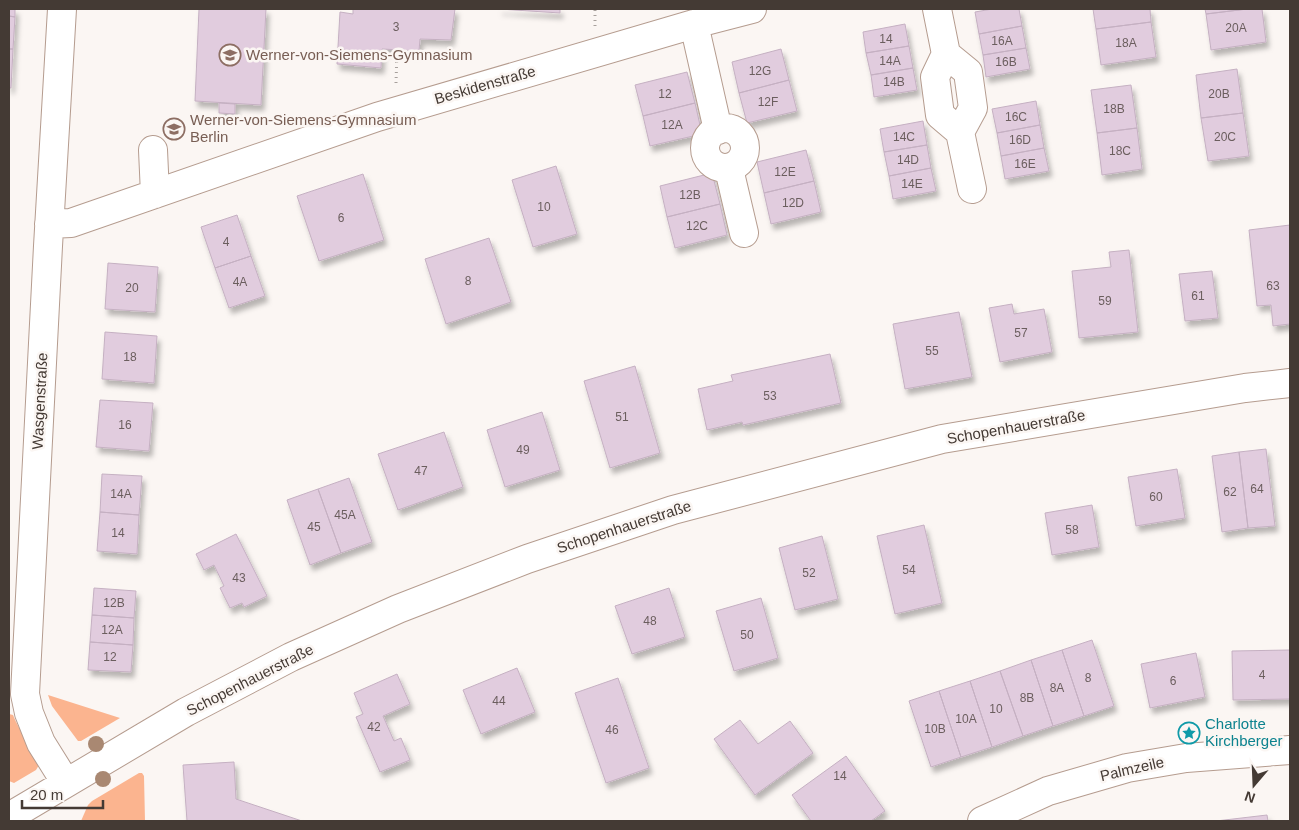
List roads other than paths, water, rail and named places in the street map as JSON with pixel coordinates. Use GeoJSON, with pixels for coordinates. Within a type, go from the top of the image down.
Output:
{"type":"FeatureCollection","features":[{"type":"Feature","properties":{"kind":"street","name":"Wasgenstraße"},"geometry":{"type":"LineString","coordinates":[[62,9],[25,694],[29,713],[41,743],[66,783]]}},
{"type":"Feature","properties":{"kind":"street","name":"Beskidenstraße"},"geometry":{"type":"LineString","coordinates":[[49,224],[72,223],[377,117],[694,24],[752,9]]}},
{"type":"Feature","properties":{"kind":"street"},"geometry":{"type":"LineString","coordinates":[[937,9],[946,54],[934,77],[940,115],[960,132],[972,189]]}},
{"type":"Feature","properties":{"kind":"street"},"geometry":{"type":"LineString","coordinates":[[694,24],[718,130],[706,140],[706,155],[711,163],[719,168],[729,169],[744,233]]}},
{"type":"Feature","properties":{"kind":"street"},"geometry":{"type":"LineString","coordinates":[[153,150],[155,194]]}},
{"type":"Feature","properties":{"kind":"street","name":"Schopenhauerstraße"},"geometry":{"type":"LineString","coordinates":[[9,817],[186,712],[300,653],[398,609],[527,559],[673,510],[942,439],[1245,388],[1290,383]]}},
{"type":"Feature","properties":{"kind":"street","name":"Palmzeile"},"geometry":{"type":"LineString","coordinates":[[982,821],[1048,791],[1127,768],[1186,758],[1290,750]]}},
{"type":"Feature","properties":{"kind":"place","name":"Werner-von-Siemens-Gymnasium"},"geometry":{"type":"Point","coordinates":[230,55]}},
{"type":"Feature","properties":{"kind":"place","name":"Werner-von-Siemens-Gymnasium Berlin"},"geometry":{"type":"Point","coordinates":[174,129]}},
{"type":"Feature","properties":{"kind":"place","name":"Charlotte Kirchberger"},"geometry":{"type":"Point","coordinates":[1189,733]}}]}
